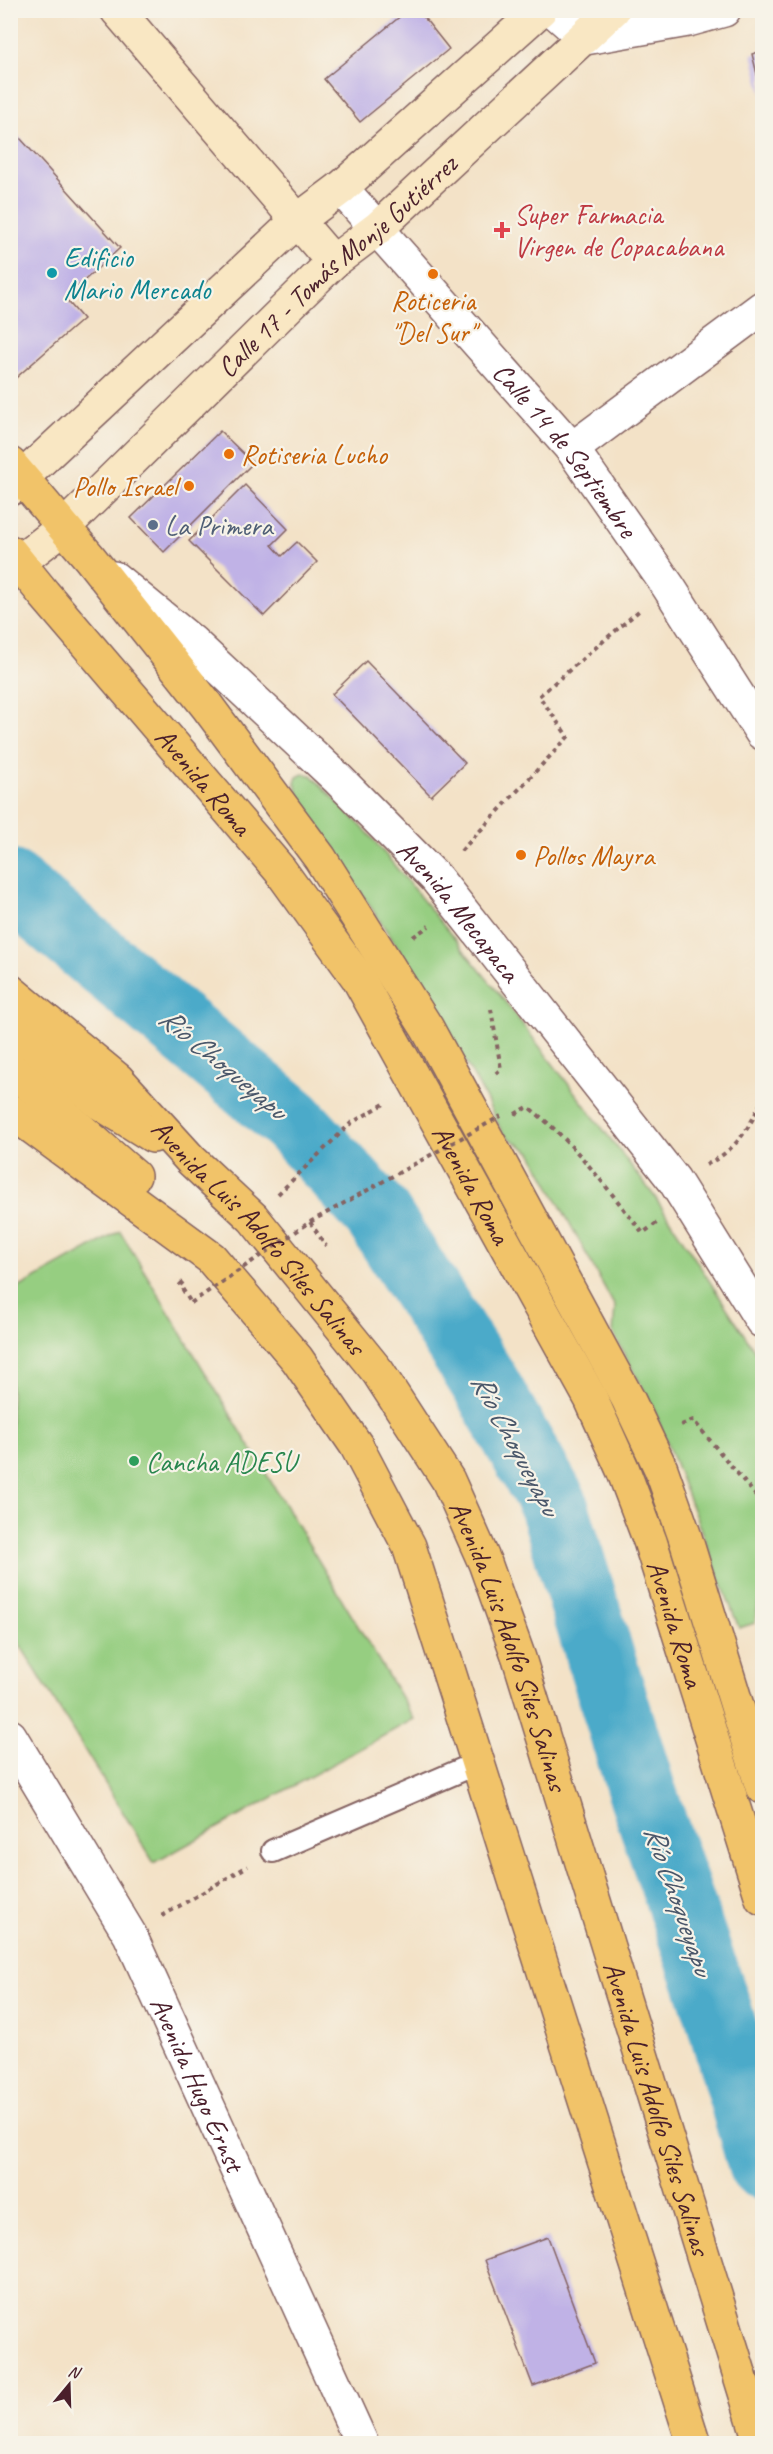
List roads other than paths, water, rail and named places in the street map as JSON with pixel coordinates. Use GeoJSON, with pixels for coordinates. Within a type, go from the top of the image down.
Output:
{"type":"FeatureCollection","features":[{"type":"Feature","properties":{"kind":"main road"},"geometry":{"type":"LineString","coordinates":[[117,10],[333,262]]}},
{"type":"Feature","properties":{"kind":"main road","name":"Calle 17 - Tomás Monje Gutiérrez"},"geometry":{"type":"LineString","coordinates":[[15,477],[297,221],[341,188],[540,10]]}},
{"type":"Feature","properties":{"kind":"main road","name":"Calle 17 - Tomás Monje Gutiérrez"},"geometry":{"type":"LineString","coordinates":[[15,557],[64,527],[333,262],[378,228],[613,10]]}},
{"type":"Feature","properties":{"kind":"main road","name":"Avenida Roma"},"geometry":{"type":"LineString","coordinates":[[15,477],[64,527],[207,706],[320,858],[427,1028],[628,1399],[661,1469],[689,1548],[762,1787]]}},
{"type":"Feature","properties":{"kind":"main road","name":"Avenida Roma"},"geometry":{"type":"LineString","coordinates":[[15,557],[280,870],[358,978],[591,1399],[623,1470],[650,1541],[762,1898]]}},
{"type":"Feature","properties":{"kind":"main road","name":"Avenida Luis Adolfo Siles Salinas"},"geometry":{"type":"LineString","coordinates":[[10,991],[118,1080],[191,1160],[254,1218],[378,1372],[448,1480],[485,1563],[519,1658],[761,2444]]}},
{"type":"Feature","properties":{"kind":"main road"},"geometry":{"type":"LineString","coordinates":[[10,1028],[100,1103],[191,1160]]}},
{"type":"Feature","properties":{"kind":"main road"},"geometry":{"type":"LineString","coordinates":[[10,1068],[152,1192],[211,1258]]}},
{"type":"Feature","properties":{"kind":"main road","name":"Avenida Luis Adolfo Siles Salinas"},"geometry":{"type":"LineString","coordinates":[[10,1111],[211,1258],[297,1359],[356,1445],[409,1546],[480,1762],[694,2444]]}},
{"type":"Feature","properties":{"kind":"street"},"geometry":{"type":"LineString","coordinates":[[553,10],[585,38],[688,20],[724,10]]}},
{"type":"Feature","properties":{"kind":"street","name":"Calle 14 de Septiembre"},"geometry":{"type":"LineString","coordinates":[[341,188],[572,448],[668,586],[762,733]]}},
{"type":"Feature","properties":{"kind":"street"},"geometry":{"type":"LineString","coordinates":[[572,448],[762,309]]}},
{"type":"Feature","properties":{"kind":"street","name":"Avenida Mecapaca"},"geometry":{"type":"LineString","coordinates":[[89,557],[192,642],[337,778],[436,878],[674,1180],[762,1321]]}},
{"type":"Feature","properties":{"kind":"street","name":"Avenida Hugo Ernst"},"geometry":{"type":"LineString","coordinates":[[10,1736],[130,1935],[309,2323],[362,2444]]}},
{"type":"Feature","properties":{"kind":"lane"},"geometry":{"type":"LineString","coordinates":[[273,1851],[480,1762]]}},
{"type":"Feature","properties":{"kind":"waterway","name":"Río Choqueyapu"},"geometry":{"type":"LineString","coordinates":[[10,884],[292,1121],[377,1214],[486,1385],[553,1503],[641,1789],[718,2011],[762,2165]]}},
{"type":"Feature","properties":{"kind":"place","name":"Super Farmacia Virgen de Copacabana"},"geometry":{"type":"Point","coordinates":[502,230]}},
{"type":"Feature","properties":{"kind":"place","name":"Edificio Mario Mercado"},"geometry":{"type":"Point","coordinates":[52,273]}},
{"type":"Feature","properties":{"kind":"place","name":"Roticeria \"Del Sur\""},"geometry":{"type":"Point","coordinates":[433,274]}},
{"type":"Feature","properties":{"kind":"place","name":"Rotiseria Lucho"},"geometry":{"type":"Point","coordinates":[229,454]}},
{"type":"Feature","properties":{"kind":"place","name":"Pollo Israel"},"geometry":{"type":"Point","coordinates":[189,486]}},
{"type":"Feature","properties":{"kind":"place","name":"La Primera"},"geometry":{"type":"Point","coordinates":[153,525]}},
{"type":"Feature","properties":{"kind":"place","name":"Pollos Mayra"},"geometry":{"type":"Point","coordinates":[521,855]}},
{"type":"Feature","properties":{"kind":"place","name":"Cancha ADESU"},"geometry":{"type":"Point","coordinates":[134,1461]}}]}
